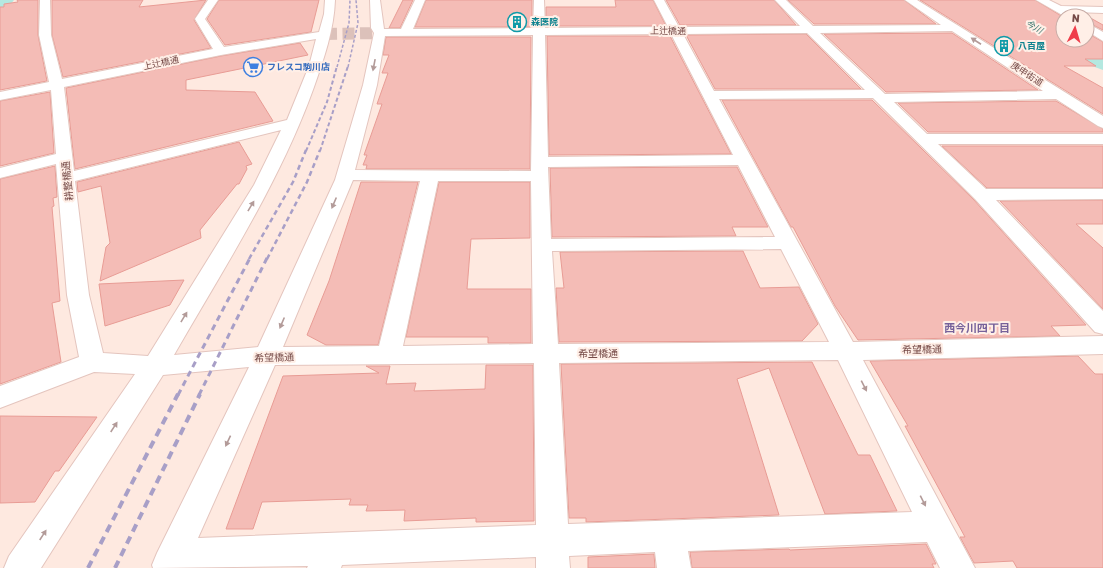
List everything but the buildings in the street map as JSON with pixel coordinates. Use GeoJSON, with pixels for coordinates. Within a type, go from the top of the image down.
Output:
{"type":"FeatureCollection","features":[{"type":"Feature","properties":{"kind":"street","name":"耕整橋通"},"geometry":{"type":"LineString","coordinates":[[45,0],[46,35],[58,85],[78,295],[94,362]]}},
{"type":"Feature","properties":{"kind":"street"},"geometry":{"type":"LineString","coordinates":[[213,0],[200,19],[221,51]]}},
{"type":"Feature","properties":{"kind":"street"},"geometry":{"type":"LineString","coordinates":[[21,568],[155,366],[263,185],[293,123],[315,66],[329,14],[330,0]]}},
{"type":"Feature","properties":{"kind":"street"},"geometry":{"type":"LineString","coordinates":[[375,0],[377,28],[380,33],[370,85],[345,175],[267,356],[171,561],[552,554],[669,537],[936,526]]}},
{"type":"Feature","properties":{"kind":"street"},"geometry":{"type":"LineString","coordinates":[[406,32],[420,0]]}},
{"type":"Feature","properties":{"kind":"street"},"geometry":{"type":"LineString","coordinates":[[539,0],[541,245],[552,554]]}},
{"type":"Feature","properties":{"kind":"street"},"geometry":{"type":"LineString","coordinates":[[659,0],[846,351],[958,568]]}},
{"type":"Feature","properties":{"kind":"street"},"geometry":{"type":"LineString","coordinates":[[780,0],[981,195],[1103,326]]}},
{"type":"Feature","properties":{"kind":"street","name":"庚申街道"},"geometry":{"type":"LineString","coordinates":[[910,0],[1103,123]]}},
{"type":"Feature","properties":{"kind":"street"},"geometry":{"type":"LineString","coordinates":[[1041,0],[1060,8]]}},
{"type":"Feature","properties":{"kind":"street","name":"上辻橋通"},"geometry":{"type":"LineString","coordinates":[[380,33],[955,28]]}},
{"type":"Feature","properties":{"kind":"street","name":"上辻橋通"},"geometry":{"type":"LineString","coordinates":[[0,96],[221,51],[324,34]]}},
{"type":"Feature","properties":{"kind":"street"},"geometry":{"type":"LineString","coordinates":[[709,95],[1060,95]]}},
{"type":"Feature","properties":{"kind":"street"},"geometry":{"type":"LineString","coordinates":[[67,178],[293,123]]}},
{"type":"Feature","properties":{"kind":"street"},"geometry":{"type":"LineString","coordinates":[[923,138],[1103,139]]}},
{"type":"Feature","properties":{"kind":"street"},"geometry":{"type":"LineString","coordinates":[[0,173],[64,157]]}},
{"type":"Feature","properties":{"kind":"street"},"geometry":{"type":"LineString","coordinates":[[345,175],[430,176],[540,169],[744,160]]}},
{"type":"Feature","properties":{"kind":"street"},"geometry":{"type":"LineString","coordinates":[[388,355],[430,176]]}},
{"type":"Feature","properties":{"kind":"street"},"geometry":{"type":"LineString","coordinates":[[981,195],[1103,194]]}},
{"type":"Feature","properties":{"kind":"street"},"geometry":{"type":"LineString","coordinates":[[541,245],[788,243]]}},
{"type":"Feature","properties":{"kind":"street","name":"希望橋通"},"geometry":{"type":"LineString","coordinates":[[94,362],[155,366],[267,356],[846,351],[1103,345]]}},
{"type":"Feature","properties":{"kind":"street"},"geometry":{"type":"LineString","coordinates":[[0,397],[94,362]]}},
{"type":"Feature","properties":{"kind":"street"},"geometry":{"type":"LineString","coordinates":[[669,537],[674,568]]}},
{"type":"Feature","properties":{"kind":"waterway","name":"今川"},"geometry":{"type":"LineString","coordinates":[[988,0],[1070,48],[1103,61]]}},
{"type":"Feature","properties":{"kind":"tunnel"},"geometry":{"type":"LineString","coordinates":[[325,34],[380,33]]}},
{"type":"Feature","properties":{"kind":"railway"},"geometry":{"type":"LineString","coordinates":[[337,67],[349,23],[350,0]]}},
{"type":"Feature","properties":{"kind":"railway"},"geometry":{"type":"LineString","coordinates":[[348,67],[358,23],[356,0]]}},
{"type":"Feature","properties":{"kind":"railway"},"geometry":{"type":"LineString","coordinates":[[306,151],[327,102],[337,66]]}},
{"type":"Feature","properties":{"kind":"railway"},"geometry":{"type":"LineString","coordinates":[[320,151],[348,66]]}},
{"type":"Feature","properties":{"kind":"railway"},"geometry":{"type":"LineString","coordinates":[[249,259],[293,182],[306,150]]}},
{"type":"Feature","properties":{"kind":"railway"},"geometry":{"type":"LineString","coordinates":[[267,259],[307,182],[320,150]]}},
{"type":"Feature","properties":{"kind":"railway"},"geometry":{"type":"LineString","coordinates":[[178,395],[250,258]]}},
{"type":"Feature","properties":{"kind":"railway"},"geometry":{"type":"LineString","coordinates":[[199,395],[267,258]]}},
{"type":"Feature","properties":{"kind":"railway"},"geometry":{"type":"LineString","coordinates":[[88,568],[178,394]]}},
{"type":"Feature","properties":{"kind":"railway"},"geometry":{"type":"LineString","coordinates":[[115,568],[200,394]]}},
{"type":"Feature","properties":{"kind":"place","name":"森医院"},"geometry":{"type":"Point","coordinates":[517,22]}},
{"type":"Feature","properties":{"kind":"place","name":"八百屋"},"geometry":{"type":"Point","coordinates":[1004,46]}},
{"type":"Feature","properties":{"kind":"place","name":"フレスコ駒川店"},"geometry":{"type":"Point","coordinates":[253,67]}},
{"type":"Feature","properties":{"kind":"district","name":"西今川四丁目"},"geometry":{"type":"Point","coordinates":[977,328]}}]}
